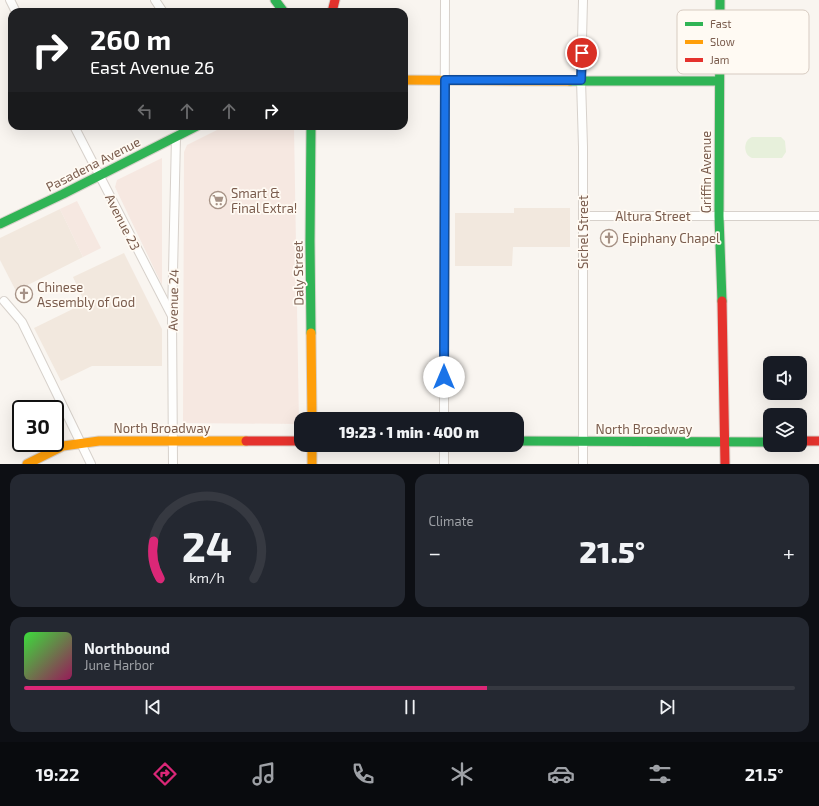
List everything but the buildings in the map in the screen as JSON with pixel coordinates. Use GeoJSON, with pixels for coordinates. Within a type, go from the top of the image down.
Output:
{"type":"FeatureCollection","features":[{"type":"Feature","properties":{"kind":"main road","name":"Griffin Avenue"},"geometry":{"type":"LineString","coordinates":[[720,0],[720,10]]}},
{"type":"Feature","properties":{"kind":"main road","name":"Griffin Avenue"},"geometry":{"type":"LineString","coordinates":[[719,74],[719,216],[725,464]]}},
{"type":"Feature","properties":{"kind":"main road"},"geometry":{"type":"LineString","coordinates":[[408,80],[719,81]]}},
{"type":"Feature","properties":{"kind":"main road","name":"Pasadena Avenue"},"geometry":{"type":"LineString","coordinates":[[0,224],[189,130]]}},
{"type":"Feature","properties":{"kind":"main road","name":"Daly Street"},"geometry":{"type":"LineString","coordinates":[[311,130],[310,241],[312,412]]}},
{"type":"Feature","properties":{"kind":"main road","name":"North Broadway"},"geometry":{"type":"LineString","coordinates":[[26,464],[63,446],[99,441],[294,441]]}},
{"type":"Feature","properties":{"kind":"main road","name":"North Broadway"},"geometry":{"type":"LineString","coordinates":[[524,441],[763,442]]}},
{"type":"Feature","properties":{"kind":"main road"},"geometry":{"type":"LineString","coordinates":[[807,442],[819,442]]}},
{"type":"Feature","properties":{"kind":"main road"},"geometry":{"type":"LineString","coordinates":[[312,452],[312,464]]}},
{"type":"Feature","properties":{"kind":"street"},"geometry":{"type":"LineString","coordinates":[[444,412],[445,0]]}},
{"type":"Feature","properties":{"kind":"street","name":"Sichel Street"},"geometry":{"type":"LineString","coordinates":[[583,0],[581,80],[583,147],[583,464]]}},
{"type":"Feature","properties":{"kind":"street","name":"Avenue 23"},"geometry":{"type":"LineString","coordinates":[[76,130],[172,317]]}},
{"type":"Feature","properties":{"kind":"street","name":"Avenue 24"},"geometry":{"type":"LineString","coordinates":[[173,464],[172,317],[176,137]]}},
{"type":"Feature","properties":{"kind":"street","name":"Altura Street"},"geometry":{"type":"LineString","coordinates":[[583,216],[819,216]]}},
{"type":"Feature","properties":{"kind":"street"},"geometry":{"type":"LineString","coordinates":[[4,301],[22,322],[91,464]]}},
{"type":"Feature","properties":{"kind":"street"},"geometry":{"type":"LineString","coordinates":[[444,452],[444,464]]}},
{"type":"Feature","properties":{"kind":"shaded area"},"geometry":{"type":"Polygon","coordinates":[[[217,130],[294,130],[299,412],[294,412],[294,424],[183,423],[184,152],[187,145],[217,130]]]}},
{"type":"Feature","properties":{"kind":"shaded area"},"geometry":{"type":"Polygon","coordinates":[[[162,158],[162,285],[115,187],[117,180],[162,158]]]}},
{"type":"Feature","properties":{"kind":"shaded area"},"geometry":{"type":"Polygon","coordinates":[[[77,201],[101,248],[83,257],[60,209],[77,201]]]}},
{"type":"Feature","properties":{"kind":"shaded area"},"geometry":{"type":"Polygon","coordinates":[[[514,208],[570,208],[570,247],[513,247],[512,266],[455,266],[455,213],[514,213],[514,208]]]}},
{"type":"Feature","properties":{"kind":"shaded area"},"geometry":{"type":"Polygon","coordinates":[[[60,209],[83,257],[16,291],[0,260],[0,238],[60,209]]]}},
{"type":"Feature","properties":{"kind":"shaded area"},"geometry":{"type":"Polygon","coordinates":[[[124,253],[162,329],[162,366],[92,366],[61,381],[34,328],[85,303],[73,277],[124,253]]]}},
{"type":"Feature","properties":{"kind":"green space"},"geometry":{"type":"Polygon","coordinates":[[[752,137],[781,137],[785,141],[786,152],[782,158],[752,158],[747,154],[745,148],[747,141],[752,137]]]}},
{"type":"Feature","properties":{"kind":"traffic: fast"},"geometry":{"type":"LineString","coordinates":[[275,0],[281,8]]}},
{"type":"Feature","properties":{"kind":"traffic: fast"},"geometry":{"type":"LineString","coordinates":[[720,0],[720,10]]}},
{"type":"Feature","properties":{"kind":"traffic: fast"},"geometry":{"type":"LineString","coordinates":[[720,74],[719,216],[722,301]]}},
{"type":"Feature","properties":{"kind":"traffic: fast"},"geometry":{"type":"LineString","coordinates":[[570,81],[719,81]]}},
{"type":"Feature","properties":{"kind":"traffic: fast"},"geometry":{"type":"LineString","coordinates":[[0,224],[189,130]]}},
{"type":"Feature","properties":{"kind":"traffic: fast"},"geometry":{"type":"LineString","coordinates":[[311,130],[311,333]]}},
{"type":"Feature","properties":{"kind":"traffic: fast"},"geometry":{"type":"LineString","coordinates":[[524,441],[763,442]]}},
{"type":"Feature","properties":{"kind":"traffic: slow"},"geometry":{"type":"LineString","coordinates":[[408,80],[570,81]]}},
{"type":"Feature","properties":{"kind":"traffic: slow"},"geometry":{"type":"LineString","coordinates":[[311,333],[312,412]]}},
{"type":"Feature","properties":{"kind":"traffic: slow"},"geometry":{"type":"LineString","coordinates":[[27,464],[63,446],[99,441],[246,441]]}},
{"type":"Feature","properties":{"kind":"traffic: slow"},"geometry":{"type":"LineString","coordinates":[[312,452],[312,464]]}},
{"type":"Feature","properties":{"kind":"traffic: jam"},"geometry":{"type":"LineString","coordinates":[[333,8],[335,0]]}},
{"type":"Feature","properties":{"kind":"traffic: jam"},"geometry":{"type":"LineString","coordinates":[[722,301],[725,464]]}},
{"type":"Feature","properties":{"kind":"traffic: jam"},"geometry":{"type":"LineString","coordinates":[[246,441],[294,441]]}},
{"type":"Feature","properties":{"kind":"traffic: jam"},"geometry":{"type":"LineString","coordinates":[[807,441],[819,441]]}},
{"type":"Feature","properties":{"kind":"place","name":"Smart & Final Extra!"},"geometry":{"type":"Point","coordinates":[218,200]}},
{"type":"Feature","properties":{"kind":"place","name":"Epiphany Chapel"},"geometry":{"type":"Point","coordinates":[609,238]}},
{"type":"Feature","properties":{"kind":"place","name":"Chinese Assembly of God"},"geometry":{"type":"Point","coordinates":[24,294]}},
{"type":"Feature","properties":{"kind":"route"},"geometry":{"type":"LineString","coordinates":[[444,377],[445,80],[581,80],[582,53]]}}]}
